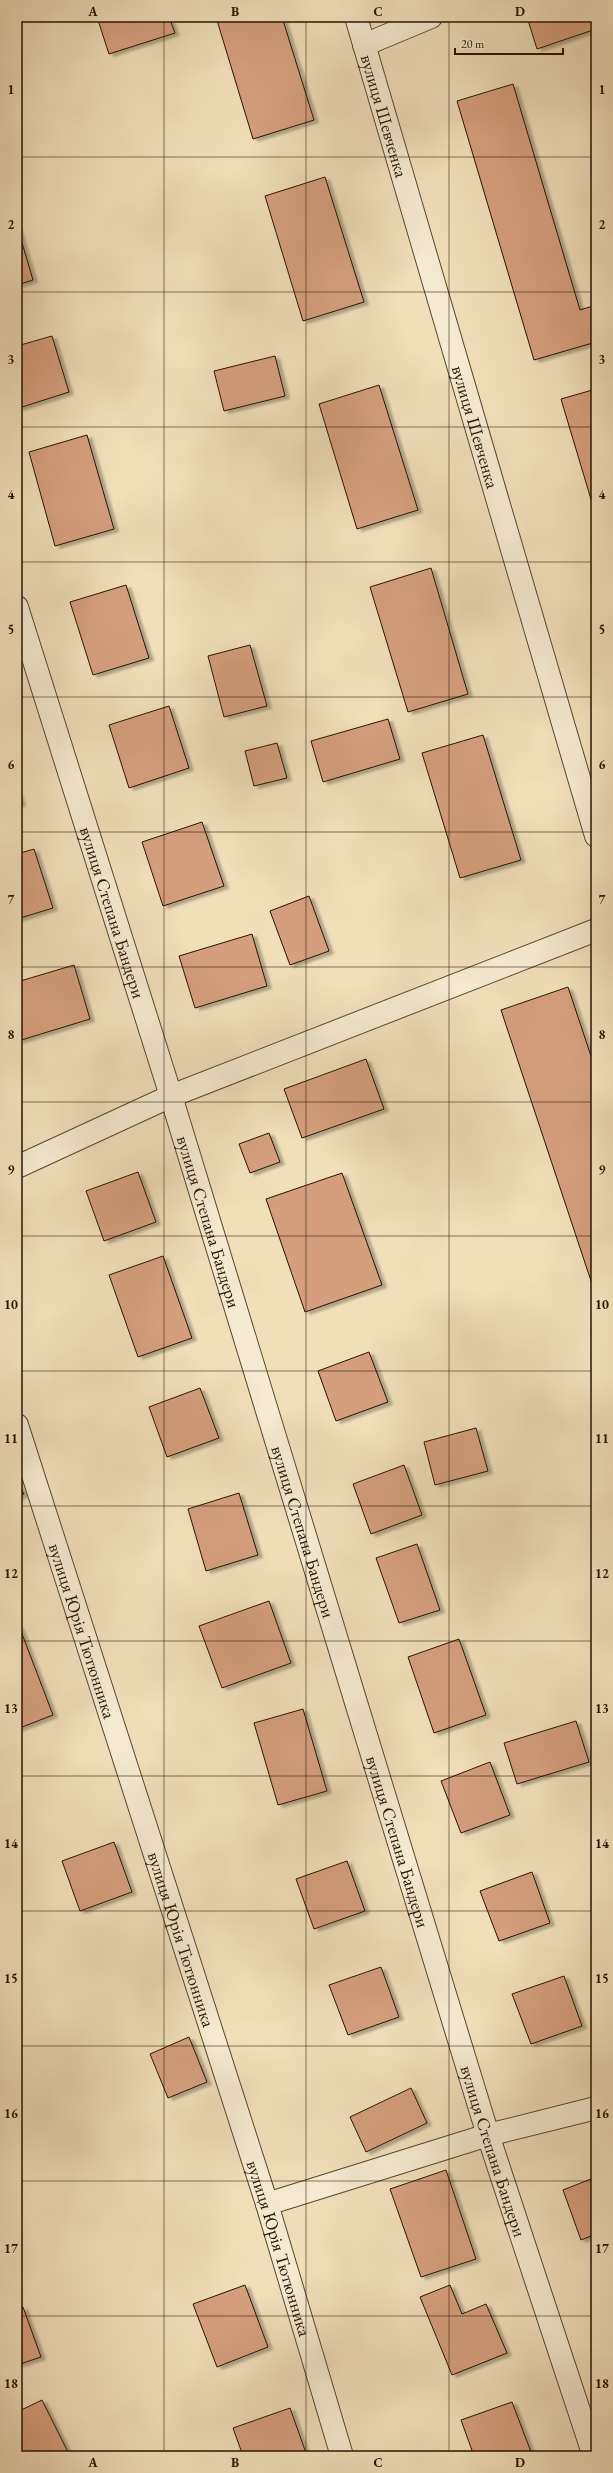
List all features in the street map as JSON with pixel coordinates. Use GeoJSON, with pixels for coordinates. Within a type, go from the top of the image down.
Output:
{"type":"FeatureCollection","features":[{"type":"Feature","properties":{"kind":"street","name":"вулиця Шевченка"},"geometry":{"type":"LineString","coordinates":[[356,17],[596,836]]}},
{"type":"Feature","properties":{"kind":"street"},"geometry":{"type":"LineString","coordinates":[[364,45],[431,17]]}},
{"type":"Feature","properties":{"kind":"street","name":"вулиця Степана Бандери"},"geometry":{"type":"LineString","coordinates":[[17,607],[171,1096],[488,2135],[594,2456]]}},
{"type":"Feature","properties":{"kind":"street"},"geometry":{"type":"LineString","coordinates":[[17,1167],[171,1096],[596,930]]}},
{"type":"Feature","properties":{"kind":"street","name":"вулиця Юрія Тютюнника"},"geometry":{"type":"LineString","coordinates":[[17,1425],[267,2204],[342,2456]]}},
{"type":"Feature","properties":{"kind":"street"},"geometry":{"type":"LineString","coordinates":[[267,2204],[488,2135],[596,2108]]}},
{"type":"Feature","properties":{"kind":"building"},"geometry":{"type":"Polygon","coordinates":[[[97,17],[169,17],[175,33],[109,54],[97,17]]]}},
{"type":"Feature","properties":{"kind":"building"},"geometry":{"type":"Polygon","coordinates":[[[216,17],[282,17],[314,120],[253,139],[216,17]]]}},
{"type":"Feature","properties":{"kind":"building"},"geometry":{"type":"Polygon","coordinates":[[[527,17],[596,17],[596,29],[537,49],[527,17]]]}},
{"type":"Feature","properties":{"kind":"building"},"geometry":{"type":"Polygon","coordinates":[[[513,84],[580,310],[596,305],[596,342],[534,360],[457,101],[513,84]]]}},
{"type":"Feature","properties":{"kind":"building"},"geometry":{"type":"Polygon","coordinates":[[[325,177],[364,302],[303,321],[265,196],[325,177]]]}},
{"type":"Feature","properties":{"kind":"building"},"geometry":{"type":"Polygon","coordinates":[[[17,226],[33,280],[17,285],[17,226]]]}},
{"type":"Feature","properties":{"kind":"building"},"geometry":{"type":"Polygon","coordinates":[[[52,336],[69,392],[19,408],[17,401],[17,346],[52,336]]]}},
{"type":"Feature","properties":{"kind":"building"},"geometry":{"type":"Polygon","coordinates":[[[275,356],[285,396],[224,411],[214,371],[275,356]]]}},
{"type":"Feature","properties":{"kind":"building"},"geometry":{"type":"Polygon","coordinates":[[[379,385],[418,510],[357,529],[319,404],[379,385]]]}},
{"type":"Feature","properties":{"kind":"building"},"geometry":{"type":"Polygon","coordinates":[[[596,389],[596,516],[561,399],[596,389]]]}},
{"type":"Feature","properties":{"kind":"building"},"geometry":{"type":"Polygon","coordinates":[[[87,435],[114,529],[55,546],[29,452],[87,435]]]}},
{"type":"Feature","properties":{"kind":"building"},"geometry":{"type":"Polygon","coordinates":[[[431,568],[468,694],[408,712],[370,587],[431,568]]]}},
{"type":"Feature","properties":{"kind":"building"},"geometry":{"type":"Polygon","coordinates":[[[126,585],[149,658],[93,675],[70,602],[126,585]]]}},
{"type":"Feature","properties":{"kind":"building"},"geometry":{"type":"Polygon","coordinates":[[[250,645],[267,706],[224,717],[208,656],[250,645]]]}},
{"type":"Feature","properties":{"kind":"building"},"geometry":{"type":"Polygon","coordinates":[[[169,706],[189,768],[129,788],[109,725],[169,706]]]}},
{"type":"Feature","properties":{"kind":"building"},"geometry":{"type":"Polygon","coordinates":[[[388,719],[400,759],[323,782],[311,741],[388,719]]]}},
{"type":"Feature","properties":{"kind":"building"},"geometry":{"type":"Polygon","coordinates":[[[483,735],[521,860],[460,878],[422,753],[483,735]]]}},
{"type":"Feature","properties":{"kind":"building"},"geometry":{"type":"Polygon","coordinates":[[[277,743],[287,778],[254,786],[245,751],[277,743]]]}},
{"type":"Feature","properties":{"kind":"building"},"geometry":{"type":"Polygon","coordinates":[[[17,791],[21,803],[17,805],[17,791]]]}},
{"type":"Feature","properties":{"kind":"building"},"geometry":{"type":"Polygon","coordinates":[[[202,822],[224,886],[163,906],[142,842],[202,822]]]}},
{"type":"Feature","properties":{"kind":"building"},"geometry":{"type":"Polygon","coordinates":[[[34,849],[53,908],[17,919],[17,854],[34,849]]]}},
{"type":"Feature","properties":{"kind":"building"},"geometry":{"type":"Polygon","coordinates":[[[309,896],[329,951],[290,965],[270,911],[309,896]]]}},
{"type":"Feature","properties":{"kind":"building"},"geometry":{"type":"Polygon","coordinates":[[[252,934],[267,986],[195,1008],[179,956],[252,934]]]}},
{"type":"Feature","properties":{"kind":"building"},"geometry":{"type":"Polygon","coordinates":[[[74,965],[90,1019],[18,1041],[17,982],[74,965]]]}},
{"type":"Feature","properties":{"kind":"building"},"geometry":{"type":"Polygon","coordinates":[[[568,987],[596,1071],[596,1296],[501,1010],[568,987]]]}},
{"type":"Feature","properties":{"kind":"building"},"geometry":{"type":"Polygon","coordinates":[[[366,1059],[384,1109],[302,1138],[284,1089],[366,1059]]]}},
{"type":"Feature","properties":{"kind":"building"},"geometry":{"type":"Polygon","coordinates":[[[269,1133],[280,1162],[250,1173],[239,1144],[269,1133]]]}},
{"type":"Feature","properties":{"kind":"building"},"geometry":{"type":"Polygon","coordinates":[[[138,1172],[156,1222],[104,1241],[86,1191],[138,1172]]]}},
{"type":"Feature","properties":{"kind":"building"},"geometry":{"type":"Polygon","coordinates":[[[342,1173],[382,1285],[305,1312],[266,1199],[342,1173]]]}},
{"type":"Feature","properties":{"kind":"building"},"geometry":{"type":"Polygon","coordinates":[[[163,1256],[192,1338],[138,1357],[109,1275],[163,1256]]]}},
{"type":"Feature","properties":{"kind":"building"},"geometry":{"type":"Polygon","coordinates":[[[369,1352],[388,1402],[336,1421],[318,1371],[369,1352]]]}},
{"type":"Feature","properties":{"kind":"building"},"geometry":{"type":"Polygon","coordinates":[[[200,1388],[219,1438],[167,1457],[149,1407],[200,1388]]]}},
{"type":"Feature","properties":{"kind":"building"},"geometry":{"type":"Polygon","coordinates":[[[476,1428],[488,1471],[435,1485],[424,1442],[476,1428]]]}},
{"type":"Feature","properties":{"kind":"building"},"geometry":{"type":"Polygon","coordinates":[[[404,1465],[422,1515],[371,1534],[353,1484],[404,1465]]]}},
{"type":"Feature","properties":{"kind":"building"},"geometry":{"type":"Polygon","coordinates":[[[17,1482],[24,1494],[17,1498],[17,1482]]]}},
{"type":"Feature","properties":{"kind":"building"},"geometry":{"type":"Polygon","coordinates":[[[239,1493],[258,1555],[206,1571],[188,1509],[239,1493]]]}},
{"type":"Feature","properties":{"kind":"building"},"geometry":{"type":"Polygon","coordinates":[[[417,1544],[440,1610],[399,1623],[376,1558],[417,1544]]]}},
{"type":"Feature","properties":{"kind":"building"},"geometry":{"type":"Polygon","coordinates":[[[269,1601],[291,1663],[222,1688],[199,1626],[269,1601]]]}},
{"type":"Feature","properties":{"kind":"building"},"geometry":{"type":"Polygon","coordinates":[[[17,1626],[19,1626],[53,1715],[17,1729],[17,1626]]]}},
{"type":"Feature","properties":{"kind":"building"},"geometry":{"type":"Polygon","coordinates":[[[459,1639],[486,1715],[434,1733],[408,1657],[459,1639]]]}},
{"type":"Feature","properties":{"kind":"building"},"geometry":{"type":"Polygon","coordinates":[[[303,1709],[327,1791],[278,1805],[254,1723],[303,1709]]]}},
{"type":"Feature","properties":{"kind":"building"},"geometry":{"type":"Polygon","coordinates":[[[576,1721],[589,1762],[517,1784],[504,1743],[576,1721]]]}},
{"type":"Feature","properties":{"kind":"building"},"geometry":{"type":"Polygon","coordinates":[[[490,1762],[510,1815],[461,1833],[441,1781],[490,1762]]]}},
{"type":"Feature","properties":{"kind":"building"},"geometry":{"type":"Polygon","coordinates":[[[114,1842],[132,1892],[80,1911],[62,1861],[114,1842]]]}},
{"type":"Feature","properties":{"kind":"building"},"geometry":{"type":"Polygon","coordinates":[[[347,1861],[365,1911],[314,1929],[296,1879],[347,1861]]]}},
{"type":"Feature","properties":{"kind":"building"},"geometry":{"type":"Polygon","coordinates":[[[532,1872],[550,1923],[499,1941],[480,1891],[532,1872]]]}},
{"type":"Feature","properties":{"kind":"building"},"geometry":{"type":"Polygon","coordinates":[[[381,1967],[399,2017],[348,2035],[329,1985],[381,1967]]]}},
{"type":"Feature","properties":{"kind":"building"},"geometry":{"type":"Polygon","coordinates":[[[564,1976],[582,2026],[531,2044],[512,1994],[564,1976]]]}},
{"type":"Feature","properties":{"kind":"building"},"geometry":{"type":"Polygon","coordinates":[[[189,2037],[207,2082],[168,2098],[150,2054],[189,2037]]]}},
{"type":"Feature","properties":{"kind":"building"},"geometry":{"type":"Polygon","coordinates":[[[411,2088],[427,2123],[366,2152],[350,2117],[411,2088]]]}},
{"type":"Feature","properties":{"kind":"building"},"geometry":{"type":"Polygon","coordinates":[[[446,2170],[476,2259],[421,2277],[390,2189],[446,2170]]]}},
{"type":"Feature","properties":{"kind":"building"},"geometry":{"type":"Polygon","coordinates":[[[596,2177],[596,2234],[581,2240],[563,2190],[596,2177]]]}},
{"type":"Feature","properties":{"kind":"building"},"geometry":{"type":"Polygon","coordinates":[[[245,2285],[268,2347],[217,2367],[193,2304],[245,2285]]]}},
{"type":"Feature","properties":{"kind":"building"},"geometry":{"type":"Polygon","coordinates":[[[450,2285],[462,2314],[486,2304],[507,2353],[452,2375],[420,2297],[450,2285]]]}},
{"type":"Feature","properties":{"kind":"building"},"geometry":{"type":"Polygon","coordinates":[[[23,2307],[41,2357],[17,2365],[17,2309],[23,2307]]]}},
{"type":"Feature","properties":{"kind":"building"},"geometry":{"type":"Polygon","coordinates":[[[42,2400],[68,2452],[60,2456],[17,2456],[17,2412],[42,2400]]]}},
{"type":"Feature","properties":{"kind":"building"},"geometry":{"type":"Polygon","coordinates":[[[512,2402],[531,2452],[519,2456],[474,2456],[461,2420],[512,2402]]]}},
{"type":"Feature","properties":{"kind":"building"},"geometry":{"type":"Polygon","coordinates":[[[290,2408],[307,2456],[243,2456],[233,2428],[290,2408]]]}}]}
